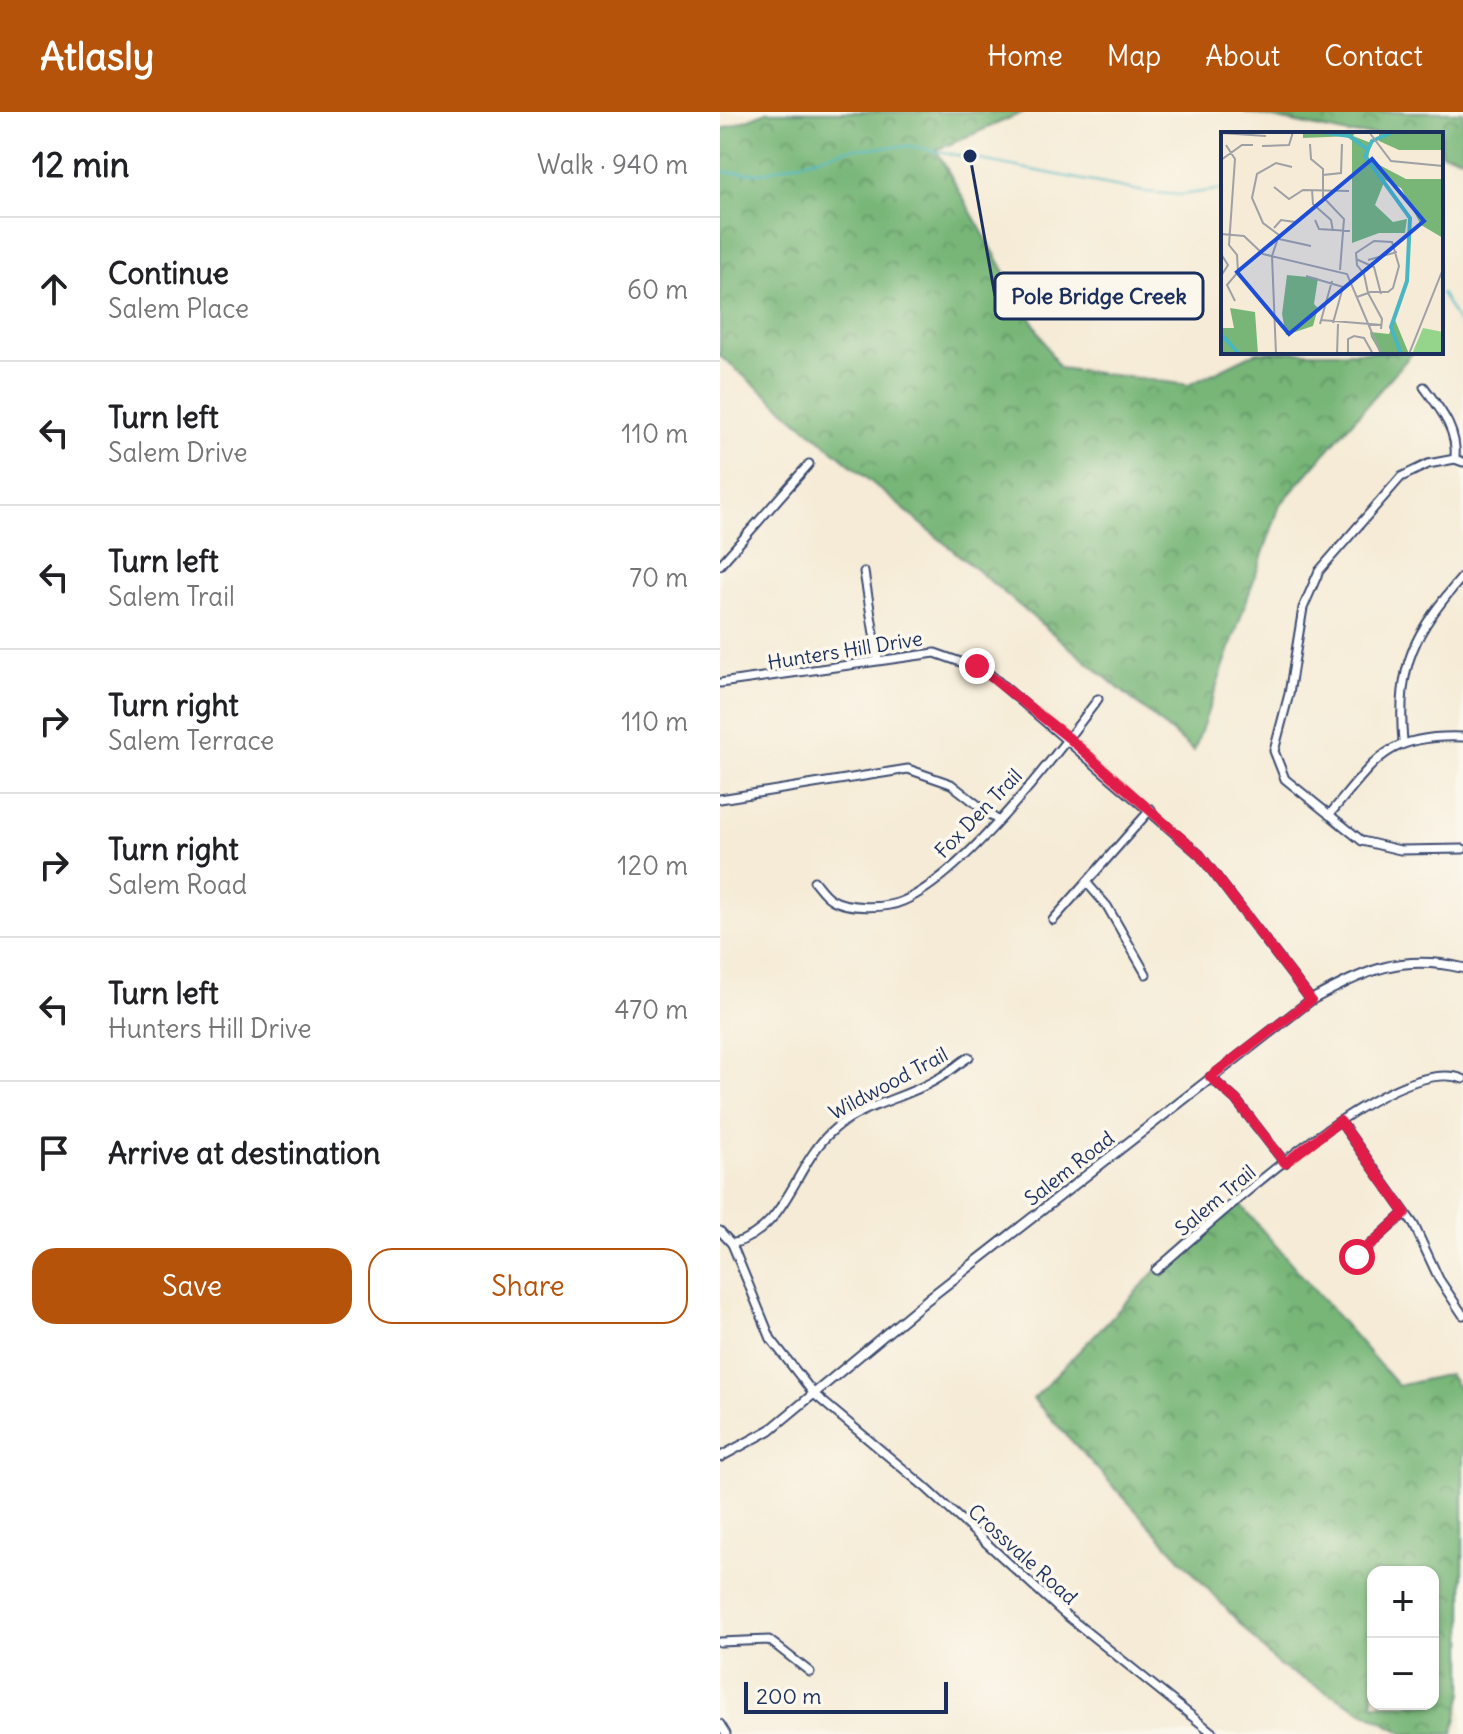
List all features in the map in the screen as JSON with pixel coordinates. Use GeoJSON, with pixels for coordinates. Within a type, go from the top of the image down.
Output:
{"type":"FeatureCollection","features":[{"type":"Feature","properties":{"kind":"street"},"geometry":{"type":"LineString","coordinates":[[1424,387],[1445,416],[1457,444],[1459,460],[1418,467],[1401,477],[1324,563],[1306,599],[1289,694],[1274,751],[1285,779],[1362,841],[1381,848],[1463,849]]}},
{"type":"Feature","properties":{"kind":"street"},"geometry":{"type":"LineString","coordinates":[[720,565],[809,464]]}},
{"type":"Feature","properties":{"kind":"street"},"geometry":{"type":"LineString","coordinates":[[864,572],[878,659]]}},
{"type":"Feature","properties":{"kind":"street"},"geometry":{"type":"LineString","coordinates":[[1403,741],[1400,708],[1415,639],[1463,576]]}},
{"type":"Feature","properties":{"kind":"street","name":"Hunters Hill Drive"},"geometry":{"type":"LineString","coordinates":[[720,683],[935,653],[968,661],[995,676],[1151,809],[1200,855],[1311,1000]]}},
{"type":"Feature","properties":{"kind":"street","name":"Fox Den Trail"},"geometry":{"type":"LineString","coordinates":[[814,881],[829,898],[841,903],[884,905],[903,901],[957,862],[1069,738],[1098,699]]}},
{"type":"Feature","properties":{"kind":"street"},"geometry":{"type":"LineString","coordinates":[[1329,815],[1373,763],[1403,741],[1463,737]]}},
{"type":"Feature","properties":{"kind":"street"},"geometry":{"type":"LineString","coordinates":[[720,799],[908,769],[951,784],[997,820]]}},
{"type":"Feature","properties":{"kind":"street"},"geometry":{"type":"LineString","coordinates":[[1053,920],[1151,809]]}},
{"type":"Feature","properties":{"kind":"street"},"geometry":{"type":"LineString","coordinates":[[1087,883],[1107,906],[1146,974]]}},
{"type":"Feature","properties":{"kind":"street","name":"Salem Road"},"geometry":{"type":"LineString","coordinates":[[720,1457],[770,1430],[1210,1077],[1311,1000],[1380,966],[1421,961],[1463,968]]}},
{"type":"Feature","properties":{"kind":"street","name":"Wildwood Trail"},"geometry":{"type":"LineString","coordinates":[[732,1244],[743,1241],[777,1214],[811,1152],[832,1130],[941,1078],[969,1057]]}},
{"type":"Feature","properties":{"kind":"street","name":"Salem Trail"},"geometry":{"type":"LineString","coordinates":[[1156,1270],[1285,1163],[1381,1094],[1427,1076],[1447,1075],[1463,1079]]}},
{"type":"Feature","properties":{"kind":"street"},"geometry":{"type":"LineString","coordinates":[[1210,1077],[1236,1100],[1285,1163]]}},
{"type":"Feature","properties":{"kind":"street"},"geometry":{"type":"LineString","coordinates":[[1340,1121],[1405,1213],[1444,1287],[1463,1315]]}},
{"type":"Feature","properties":{"kind":"street"},"geometry":{"type":"LineString","coordinates":[[1357,1257],[1405,1213]]}},
{"type":"Feature","properties":{"kind":"street"},"geometry":{"type":"LineString","coordinates":[[720,1231],[732,1244]]}},
{"type":"Feature","properties":{"kind":"street","name":"Crossvale Road"},"geometry":{"type":"LineString","coordinates":[[732,1244],[771,1339],[814,1394],[925,1487],[1072,1621],[1214,1734]]}},
{"type":"Feature","properties":{"kind":"street"},"geometry":{"type":"LineString","coordinates":[[720,1642],[769,1640],[810,1672]]}},
{"type":"Feature","properties":{"kind":"street"},"geometry":{"type":"LineString","coordinates":[[720,1724],[726,1734]]}},
{"type":"Feature","properties":{"kind":"green space"},"geometry":{"type":"Polygon","coordinates":[[[767,112],[1024,112],[936,150],[1059,368],[1189,385],[1253,354],[1411,354],[1280,505],[1194,751],[720,356],[720,130],[767,112]]]}},
{"type":"Feature","properties":{"kind":"green space"},"geometry":{"type":"Polygon","coordinates":[[[1244,112],[1463,112],[1463,158],[1443,153],[1443,132],[1339,132],[1244,112]]]}},
{"type":"Feature","properties":{"kind":"green space"},"geometry":{"type":"Polygon","coordinates":[[[1238,1202],[1398,1386],[1449,1374],[1463,1395],[1463,1692],[1453,1734],[1405,1734],[1279,1666],[1033,1399],[1155,1272],[1238,1202]]]}},
{"type":"Feature","properties":{"kind":"waterway"},"geometry":{"type":"LineString","coordinates":[[720,172],[761,173],[849,149],[910,146],[1145,192],[1180,195],[1221,189]]}},
{"type":"Feature","properties":{"kind":"waterway"},"geometry":{"type":"LineString","coordinates":[[1443,296],[1463,331]]}},
{"type":"Feature","properties":{"kind":"place","name":"Pole Bridge Creek"},"geometry":{"type":"Point","coordinates":[970,156]}},
{"type":"Feature","properties":{"kind":"route"},"geometry":{"type":"LineString","coordinates":[[977,666],[995,676],[1181,835],[1200,855],[1311,1000],[1210,1077],[1236,1100],[1285,1163],[1340,1121],[1405,1213],[1357,1257]]}}]}
